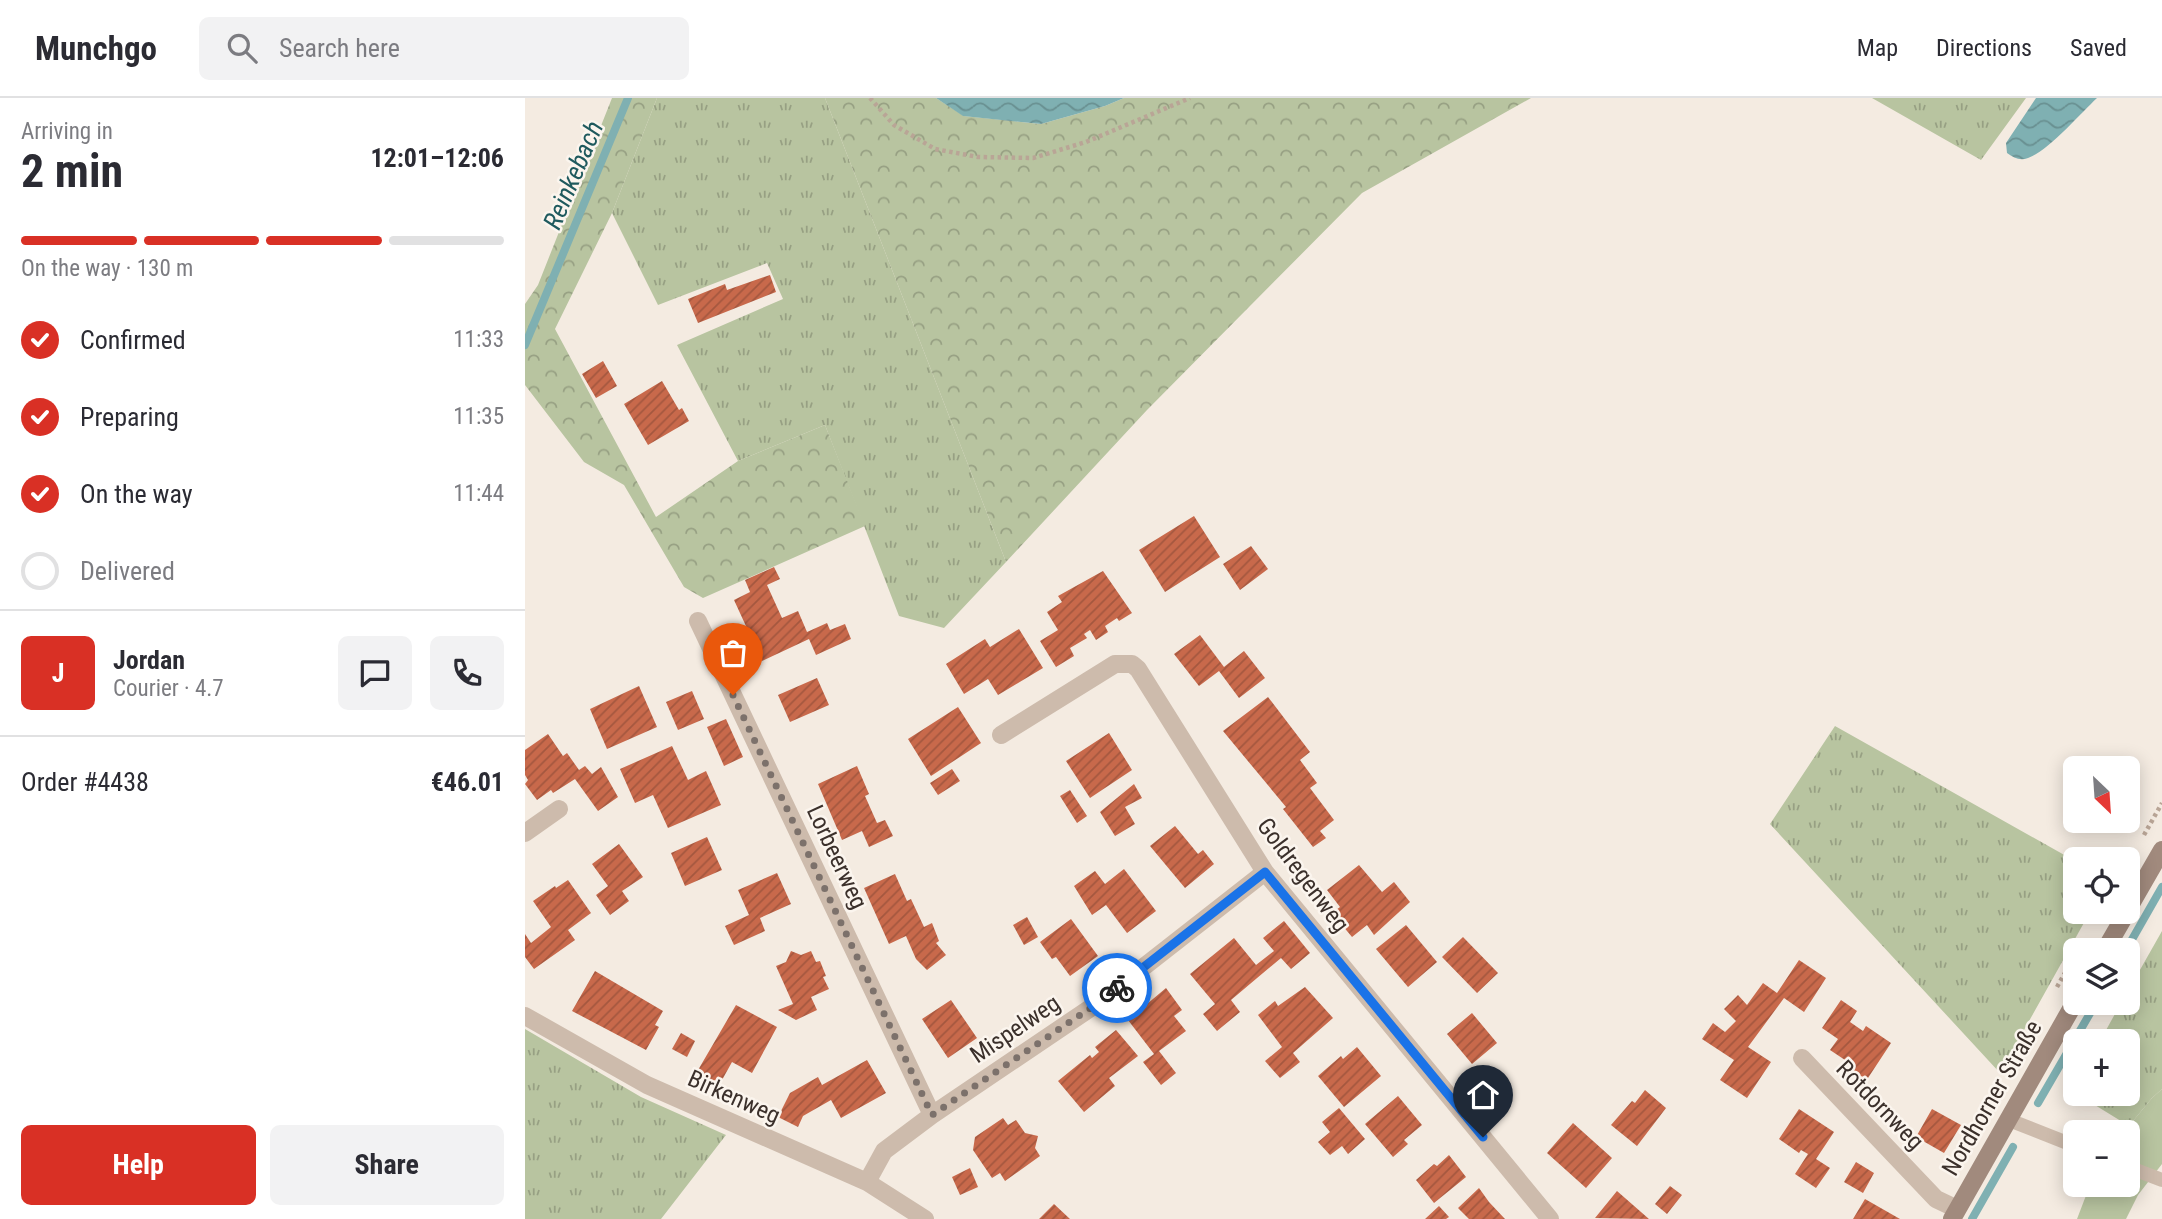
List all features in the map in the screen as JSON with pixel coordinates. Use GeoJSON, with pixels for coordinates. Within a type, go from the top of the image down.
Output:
{"type":"FeatureCollection","features":[{"type":"Feature","properties":{"kind":"street","name":"Lorbeerweg"},"geometry":{"type":"LineString","coordinates":[[698,621],[932,1115]]}},
{"type":"Feature","properties":{"kind":"street","name":"Goldregenweg"},"geometry":{"type":"LineString","coordinates":[[1001,736],[1115,664],[1132,664],[1138,669],[1265,872],[1550,1219]]}},
{"type":"Feature","properties":{"kind":"street"},"geometry":{"type":"LineString","coordinates":[[525,833],[559,809]]}},
{"type":"Feature","properties":{"kind":"street"},"geometry":{"type":"LineString","coordinates":[[2140,888],[2162,850]]}},
{"type":"Feature","properties":{"kind":"street","name":"Mispelweg"},"geometry":{"type":"LineString","coordinates":[[867,1182],[884,1151],[932,1115],[1095,1005],[1265,872]]}},
{"type":"Feature","properties":{"kind":"street","name":"Nordhorner Straße"},"geometry":{"type":"LineString","coordinates":[[1954,1214],[2068,1015]]}},
{"type":"Feature","properties":{"kind":"street","name":"Birkenweg"},"geometry":{"type":"LineString","coordinates":[[525,1016],[647,1086],[867,1182],[925,1219]]}},
{"type":"Feature","properties":{"kind":"street","name":"Rotdornweg"},"geometry":{"type":"LineString","coordinates":[[1802,1058],[1936,1199],[1954,1214]]}},
{"type":"Feature","properties":{"kind":"lane"},"geometry":{"type":"LineString","coordinates":[[2008,1119],[2063,1141]]}},
{"type":"Feature","properties":{"kind":"lane"},"geometry":{"type":"LineString","coordinates":[[2140,1172],[2162,1180]]}},
{"type":"Feature","properties":{"kind":"path"},"geometry":{"type":"LineString","coordinates":[[870,98],[894,125],[935,149],[978,157],[1033,158],[1086,142],[1190,98]]}},
{"type":"Feature","properties":{"kind":"green space"},"geometry":{"type":"Polygon","coordinates":[[[612,98],[657,98],[612,213],[555,329],[656,517],[738,461],[825,425],[865,526],[703,598],[684,587],[624,485],[584,462],[525,385],[525,304],[538,285],[612,98]]]}},
{"type":"Feature","properties":{"kind":"green space"},"geometry":{"type":"Polygon","coordinates":[[[657,98],[825,98],[1006,562],[944,628],[899,616],[825,425],[738,461],[677,345],[783,299],[767,263],[658,305],[612,213],[657,98]]]}},
{"type":"Feature","properties":{"kind":"green space"},"geometry":{"type":"Polygon","coordinates":[[[825,98],[936,98],[964,116],[1041,124],[1124,98],[1531,98],[1362,193],[1147,410],[1006,562],[825,98]]]}},
{"type":"Feature","properties":{"kind":"green space"},"geometry":{"type":"Polygon","coordinates":[[[1872,98],[2026,98],[1981,160],[1872,98]]]}},
{"type":"Feature","properties":{"kind":"green space"},"geometry":{"type":"Polygon","coordinates":[[[1835,726],[2063,854],[2063,924],[2083,924],[2075,938],[2063,938],[2063,960],[2000,1073],[1770,824],[1835,726]]]}},
{"type":"Feature","properties":{"kind":"green space"},"geometry":{"type":"Polygon","coordinates":[[[2162,931],[2162,1089],[2134,1120],[2119,1120],[2096,1106],[2140,1106],[2140,1029],[2107,1029],[2114,1015],[2140,1015],[2140,970],[2162,931]]]}},
{"type":"Feature","properties":{"kind":"green space"},"geometry":{"type":"Polygon","coordinates":[[[525,1029],[641,1097],[726,1135],[661,1219],[525,1219],[525,1029]]]}},
{"type":"Feature","properties":{"kind":"green space"},"geometry":{"type":"Polygon","coordinates":[[[2162,1089],[2162,1164],[2140,1192],[2140,1120],[2134,1120],[2162,1089]]]}},
{"type":"Feature","properties":{"kind":"green space"},"geometry":{"type":"Polygon","coordinates":[[[2085,1197],[2137,1197],[2126,1219],[2077,1219],[2085,1197]]]}},
{"type":"Feature","properties":{"kind":"water"},"geometry":{"type":"Polygon","coordinates":[[[936,98],[1124,98],[1041,124],[963,116],[936,98]]]}},
{"type":"Feature","properties":{"kind":"water"},"geometry":{"type":"Polygon","coordinates":[[[2036,98],[2097,98],[2045,148],[2028,158],[2017,158],[2007,153],[2006,143],[2036,98]]]}},
{"type":"Feature","properties":{"kind":"building"},"geometry":{"type":"Polygon","coordinates":[[[770,275],[776,292],[698,323],[688,299],[725,284],[727,290],[770,275]]]}},
{"type":"Feature","properties":{"kind":"building"},"geometry":{"type":"Polygon","coordinates":[[[603,361],[617,386],[596,398],[582,374],[603,361]]]}},
{"type":"Feature","properties":{"kind":"building"},"geometry":{"type":"Polygon","coordinates":[[[662,381],[679,410],[682,408],[689,421],[648,445],[624,404],[662,381]]]}},
{"type":"Feature","properties":{"kind":"building"},"geometry":{"type":"Polygon","coordinates":[[[1194,516],[1220,557],[1165,592],[1139,550],[1194,516]]]}},
{"type":"Feature","properties":{"kind":"building"},"geometry":{"type":"Polygon","coordinates":[[[1251,546],[1268,569],[1240,590],[1223,564],[1251,546]]]}},
{"type":"Feature","properties":{"kind":"building"},"geometry":{"type":"Polygon","coordinates":[[[774,567],[780,579],[767,585],[782,618],[798,611],[807,632],[827,623],[830,630],[845,624],[851,639],[816,655],[809,639],[762,661],[734,600],[750,592],[745,580],[774,567]]]}},
{"type":"Feature","properties":{"kind":"building"},"geometry":{"type":"Polygon","coordinates":[[[1103,571],[1132,613],[1105,626],[1108,632],[1096,640],[1090,630],[1084,634],[1087,638],[1070,648],[1074,656],[1056,667],[1040,641],[1058,630],[1047,612],[1062,602],[1058,596],[1103,571]]]}},
{"type":"Feature","properties":{"kind":"building"},"geometry":{"type":"Polygon","coordinates":[[[1019,629],[1043,668],[998,695],[988,679],[964,694],[946,664],[985,639],[990,647],[1019,629]]]}},
{"type":"Feature","properties":{"kind":"building"},"geometry":{"type":"Polygon","coordinates":[[[1200,635],[1224,667],[1244,651],[1265,678],[1239,698],[1219,671],[1199,686],[1174,654],[1200,635]]]}},
{"type":"Feature","properties":{"kind":"building"},"geometry":{"type":"Polygon","coordinates":[[[817,678],[829,705],[790,722],[778,695],[817,678]]]}},
{"type":"Feature","properties":{"kind":"building"},"geometry":{"type":"Polygon","coordinates":[[[639,686],[657,727],[607,749],[590,709],[639,686]]]}},
{"type":"Feature","properties":{"kind":"building"},"geometry":{"type":"Polygon","coordinates":[[[692,691],[704,719],[678,730],[666,702],[692,691]]]}},
{"type":"Feature","properties":{"kind":"building"},"geometry":{"type":"Polygon","coordinates":[[[1268,697],[1310,752],[1300,760],[1317,783],[1310,788],[1334,820],[1320,831],[1326,838],[1313,847],[1283,809],[1286,807],[1223,731],[1268,697]]]}},
{"type":"Feature","properties":{"kind":"building"},"geometry":{"type":"Polygon","coordinates":[[[958,707],[981,743],[931,776],[908,739],[958,707]]]}},
{"type":"Feature","properties":{"kind":"building"},"geometry":{"type":"Polygon","coordinates":[[[726,719],[743,757],[724,766],[707,727],[726,719]]]}},
{"type":"Feature","properties":{"kind":"building"},"geometry":{"type":"Polygon","coordinates":[[[1109,733],[1132,770],[1090,798],[1066,761],[1109,733]]]}},
{"type":"Feature","properties":{"kind":"building"},"geometry":{"type":"Polygon","coordinates":[[[548,734],[563,756],[567,753],[579,770],[585,766],[592,774],[601,767],[618,797],[598,811],[575,779],[537,800],[525,784],[528,780],[525,775],[525,750],[548,734]]]}},
{"type":"Feature","properties":{"kind":"building"},"geometry":{"type":"Polygon","coordinates":[[[672,746],[688,780],[706,771],[721,805],[668,828],[653,795],[635,803],[620,769],[672,746]]]}},
{"type":"Feature","properties":{"kind":"building"},"geometry":{"type":"Polygon","coordinates":[[[857,766],[869,794],[865,796],[877,823],[885,820],[893,836],[869,847],[862,831],[842,840],[818,784],[857,766]]]}},
{"type":"Feature","properties":{"kind":"building"},"geometry":{"type":"Polygon","coordinates":[[[952,769],[960,781],[938,795],[930,783],[952,769]]]}},
{"type":"Feature","properties":{"kind":"building"},"geometry":{"type":"Polygon","coordinates":[[[1134,784],[1142,798],[1125,807],[1135,824],[1115,836],[1100,812],[1134,784]]]}},
{"type":"Feature","properties":{"kind":"building"},"geometry":{"type":"Polygon","coordinates":[[[1070,790],[1087,816],[1077,823],[1060,796],[1070,790]]]}},
{"type":"Feature","properties":{"kind":"building"},"geometry":{"type":"Polygon","coordinates":[[[1175,826],[1198,854],[1203,850],[1214,864],[1185,888],[1150,846],[1175,826]]]}},
{"type":"Feature","properties":{"kind":"building"},"geometry":{"type":"Polygon","coordinates":[[[707,837],[722,870],[685,886],[671,853],[707,837]]]}},
{"type":"Feature","properties":{"kind":"building"},"geometry":{"type":"Polygon","coordinates":[[[619,844],[643,877],[622,891],[629,901],[610,915],[596,895],[608,886],[592,864],[619,844]]]}},
{"type":"Feature","properties":{"kind":"building"},"geometry":{"type":"Polygon","coordinates":[[[1359,865],[1382,892],[1394,882],[1410,902],[1374,935],[1367,925],[1352,937],[1332,913],[1340,907],[1327,890],[1359,865]]]}},
{"type":"Feature","properties":{"kind":"building"},"geometry":{"type":"Polygon","coordinates":[[[1124,869],[1156,911],[1127,933],[1106,905],[1092,915],[1074,886],[1095,871],[1105,884],[1124,869]]]}},
{"type":"Feature","properties":{"kind":"building"},"geometry":{"type":"Polygon","coordinates":[[[777,873],[791,904],[760,918],[765,931],[734,945],[725,926],[749,915],[738,890],[777,873]]]}},
{"type":"Feature","properties":{"kind":"building"},"geometry":{"type":"Polygon","coordinates":[[[895,874],[907,901],[911,899],[924,927],[932,923],[939,941],[936,943],[946,955],[927,970],[916,959],[906,936],[889,944],[864,888],[895,874]]]}},
{"type":"Feature","properties":{"kind":"building"},"geometry":{"type":"Polygon","coordinates":[[[568,880],[591,913],[568,930],[575,940],[534,969],[525,957],[525,934],[531,943],[551,927],[533,901],[568,880]]]}},
{"type":"Feature","properties":{"kind":"building"},"geometry":{"type":"Polygon","coordinates":[[[1027,917],[1038,937],[1024,945],[1013,925],[1027,917]]]}},
{"type":"Feature","properties":{"kind":"building"},"geometry":{"type":"Polygon","coordinates":[[[1071,919],[1098,956],[1070,976],[1056,957],[1052,959],[1040,942],[1071,919]]]}},
{"type":"Feature","properties":{"kind":"building"},"geometry":{"type":"Polygon","coordinates":[[[1284,921],[1310,953],[1291,969],[1281,958],[1263,973],[1231,1000],[1240,1012],[1217,1031],[1203,1014],[1215,1004],[1190,974],[1234,938],[1256,965],[1274,951],[1263,938],[1284,921]]]}},
{"type":"Feature","properties":{"kind":"building"},"geometry":{"type":"Polygon","coordinates":[[[1406,925],[1437,962],[1408,987],[1376,949],[1406,925]]]}},
{"type":"Feature","properties":{"kind":"building"},"geometry":{"type":"Polygon","coordinates":[[[1463,937],[1498,973],[1477,993],[1442,957],[1463,937]]]}},
{"type":"Feature","properties":{"kind":"building"},"geometry":{"type":"Polygon","coordinates":[[[791,951],[801,955],[811,951],[816,962],[820,961],[829,989],[811,997],[817,1010],[796,1020],[778,1010],[793,1004],[776,966],[786,962],[791,951]]]}},
{"type":"Feature","properties":{"kind":"building"},"geometry":{"type":"Polygon","coordinates":[[[1799,960],[1826,978],[1804,1012],[1784,998],[1748,1047],[1771,1062],[1747,1098],[1720,1080],[1734,1060],[1702,1039],[1713,1023],[1725,1032],[1736,1021],[1724,1009],[1738,995],[1747,1005],[1763,983],[1777,993],[1799,960]]]}},
{"type":"Feature","properties":{"kind":"building"},"geometry":{"type":"Polygon","coordinates":[[[595,971],[663,1011],[655,1025],[659,1027],[646,1050],[572,1011],[595,971]]]}},
{"type":"Feature","properties":{"kind":"building"},"geometry":{"type":"Polygon","coordinates":[[[1305,987],[1333,1018],[1293,1053],[1300,1062],[1280,1078],[1265,1061],[1282,1047],[1258,1015],[1275,1001],[1278,1006],[1305,987]]]}},
{"type":"Feature","properties":{"kind":"building"},"geometry":{"type":"Polygon","coordinates":[[[1166,988],[1182,1010],[1174,1016],[1186,1031],[1159,1051],[1176,1073],[1161,1085],[1143,1062],[1154,1054],[1128,1020],[1166,988]]]}},
{"type":"Feature","properties":{"kind":"building"},"geometry":{"type":"Polygon","coordinates":[[[951,1000],[977,1038],[948,1058],[922,1019],[951,1000]]]}},
{"type":"Feature","properties":{"kind":"building"},"geometry":{"type":"Polygon","coordinates":[[[1841,1000],[1857,1011],[1850,1022],[1863,1031],[1866,1026],[1891,1043],[1866,1081],[1851,1070],[1854,1066],[1830,1050],[1838,1039],[1822,1028],[1841,1000]]]}},
{"type":"Feature","properties":{"kind":"building"},"geometry":{"type":"Polygon","coordinates":[[[736,1005],[777,1027],[752,1073],[732,1062],[717,1089],[694,1077],[736,1005]]]}},
{"type":"Feature","properties":{"kind":"building"},"geometry":{"type":"Polygon","coordinates":[[[1472,1013],[1497,1043],[1472,1064],[1447,1034],[1472,1013]]]}},
{"type":"Feature","properties":{"kind":"building"},"geometry":{"type":"Polygon","coordinates":[[[1116,1030],[1138,1056],[1109,1078],[1115,1086],[1084,1112],[1058,1081],[1090,1055],[1092,1058],[1099,1052],[1095,1047],[1116,1030]]]}},
{"type":"Feature","properties":{"kind":"building"},"geometry":{"type":"Polygon","coordinates":[[[681,1033],[695,1041],[687,1057],[672,1049],[681,1033]]]}},
{"type":"Feature","properties":{"kind":"building"},"geometry":{"type":"Polygon","coordinates":[[[1357,1047],[1381,1076],[1344,1107],[1318,1076],[1341,1056],[1343,1059],[1357,1047]]]}},
{"type":"Feature","properties":{"kind":"building"},"geometry":{"type":"Polygon","coordinates":[[[867,1060],[886,1093],[841,1118],[831,1100],[803,1116],[798,1127],[778,1117],[790,1093],[818,1077],[822,1085],[867,1060]]]}},
{"type":"Feature","properties":{"kind":"building"},"geometry":{"type":"Polygon","coordinates":[[[1645,1090],[1666,1108],[1637,1146],[1611,1125],[1645,1090]]]}},
{"type":"Feature","properties":{"kind":"building"},"geometry":{"type":"Polygon","coordinates":[[[1398,1096],[1422,1125],[1404,1140],[1408,1144],[1393,1157],[1365,1124],[1398,1096]]]}},
{"type":"Feature","properties":{"kind":"building"},"geometry":{"type":"Polygon","coordinates":[[[1339,1108],[1365,1139],[1348,1154],[1342,1146],[1330,1155],[1318,1142],[1330,1132],[1322,1122],[1339,1108]]]}},
{"type":"Feature","properties":{"kind":"building"},"geometry":{"type":"Polygon","coordinates":[[[1799,1109],[1834,1132],[1816,1159],[1830,1168],[1816,1188],[1795,1174],[1808,1154],[1801,1150],[1799,1153],[1779,1139],[1799,1109]]]}},
{"type":"Feature","properties":{"kind":"building"},"geometry":{"type":"Polygon","coordinates":[[[1932,1109],[1961,1125],[1944,1153],[1916,1137],[1932,1109]]]}},
{"type":"Feature","properties":{"kind":"building"},"geometry":{"type":"Polygon","coordinates":[[[1003,1118],[1008,1125],[1016,1120],[1025,1133],[1038,1136],[1035,1148],[1040,1156],[1005,1181],[1000,1173],[992,1178],[973,1150],[975,1137],[1003,1118]]]}},
{"type":"Feature","properties":{"kind":"building"},"geometry":{"type":"Polygon","coordinates":[[[1573,1123],[1612,1158],[1586,1188],[1547,1153],[1573,1123]]]}},
{"type":"Feature","properties":{"kind":"building"},"geometry":{"type":"Polygon","coordinates":[[[1449,1155],[1466,1177],[1434,1203],[1416,1180],[1449,1155]]]}},
{"type":"Feature","properties":{"kind":"building"},"geometry":{"type":"Polygon","coordinates":[[[1856,1162],[1874,1173],[1863,1193],[1844,1182],[1856,1162]]]}},
{"type":"Feature","properties":{"kind":"building"},"geometry":{"type":"Polygon","coordinates":[[[970,1168],[978,1187],[960,1195],[952,1177],[970,1168]]]}},
{"type":"Feature","properties":{"kind":"building"},"geometry":{"type":"Polygon","coordinates":[[[1670,1186],[1682,1195],[1667,1214],[1655,1204],[1670,1186]]]}},
{"type":"Feature","properties":{"kind":"building"},"geometry":{"type":"Polygon","coordinates":[[[1479,1188],[1505,1219],[1469,1219],[1458,1208],[1479,1188]]]}},
{"type":"Feature","properties":{"kind":"building"},"geometry":{"type":"Polygon","coordinates":[[[1617,1191],[1649,1219],[1595,1218],[1617,1191]]]}},
{"type":"Feature","properties":{"kind":"building"},"geometry":{"type":"Polygon","coordinates":[[[1865,1199],[1900,1219],[1853,1219],[1865,1199]]]}},
{"type":"Feature","properties":{"kind":"building"},"geometry":{"type":"Polygon","coordinates":[[[1054,1204],[1070,1219],[1039,1219],[1054,1204]]]}},
{"type":"Feature","properties":{"kind":"building"},"geometry":{"type":"Polygon","coordinates":[[[1439,1206],[1449,1217],[1425,1219],[1439,1206]]]}},
{"type":"Feature","properties":{"kind":"waterway","name":"Reinkebach"},"geometry":{"type":"LineString","coordinates":[[525,345],[628,98]]}},
{"type":"Feature","properties":{"kind":"waterway"},"geometry":{"type":"LineString","coordinates":[[2133,938],[2162,887]]}},
{"type":"Feature","properties":{"kind":"waterway"},"geometry":{"type":"LineString","coordinates":[[2038,1103],[2089,1015]]}},
{"type":"Feature","properties":{"kind":"waterway"},"geometry":{"type":"LineString","coordinates":[[1972,1219],[2013,1147]]}},
{"type":"Feature","properties":{"kind":"way so far"},"geometry":{"type":"LineString","coordinates":[[733,695],[932,1115],[1117,988]]}},
{"type":"Feature","properties":{"kind":"route"},"geometry":{"type":"LineString","coordinates":[[1117,988],[1265,872],[1483,1137]]}}]}
